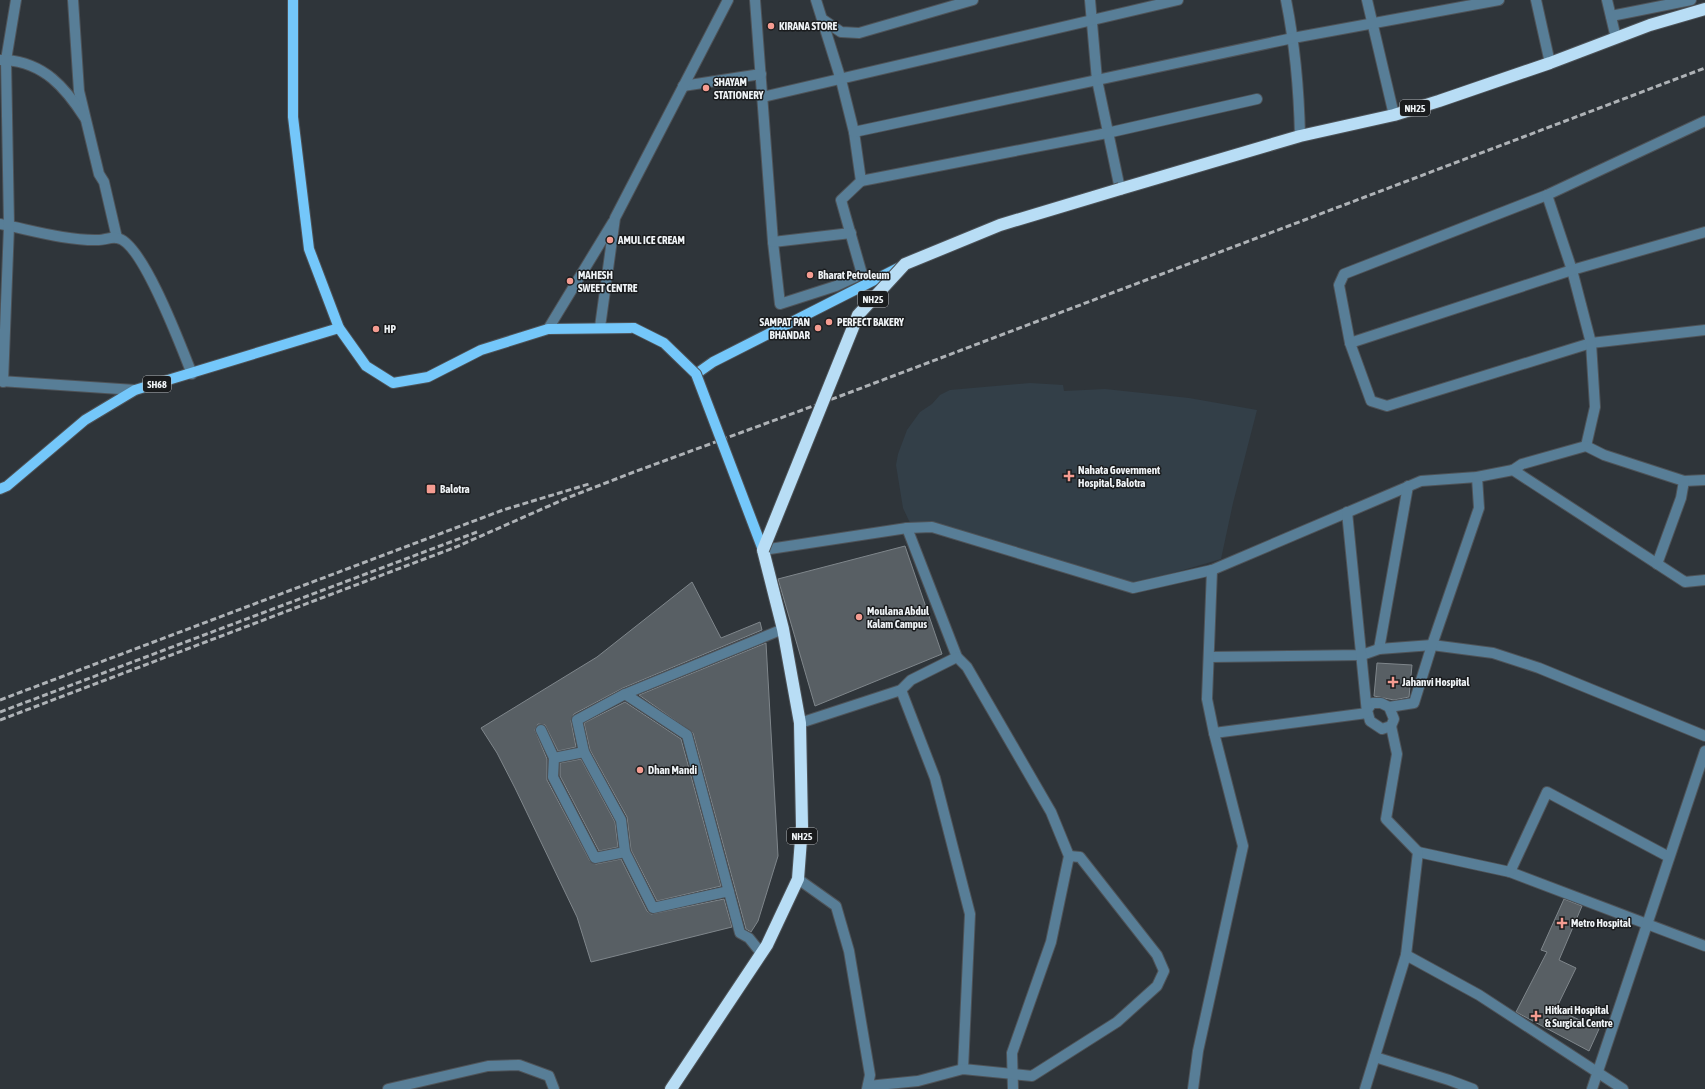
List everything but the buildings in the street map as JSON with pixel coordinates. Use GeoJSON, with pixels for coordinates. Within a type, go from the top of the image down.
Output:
{"type":"FeatureCollection","features":[{"type":"Feature","properties":{"kind":"highway","name":"NH25"},"geometry":{"type":"LineString","coordinates":[[671,1089],[761,953],[798,879],[802,826],[800,723],[782,629],[763,550],[858,315],[906,264],[1000,226],[1300,136],[1394,115],[1550,63],[1683,14],[1705,9]]}},
{"type":"Feature","properties":{"kind":"main road"},"geometry":{"type":"LineString","coordinates":[[293,0],[293,117],[310,249],[339,328],[366,366],[393,383],[428,377],[481,350],[548,329],[600,327],[634,328],[664,344],[696,374],[763,550]]}},
{"type":"Feature","properties":{"kind":"main road"},"geometry":{"type":"LineString","coordinates":[[696,374],[713,362],[906,264]]}},
{"type":"Feature","properties":{"kind":"main road","name":"SH68"},"geometry":{"type":"LineString","coordinates":[[0,489],[7,486],[85,420],[135,390],[192,374],[339,328]]}},
{"type":"Feature","properties":{"kind":"street"},"geometry":{"type":"LineString","coordinates":[[16,0],[3,60],[4,225],[1,382],[135,390]]}},
{"type":"Feature","properties":{"kind":"street"},"geometry":{"type":"LineString","coordinates":[[73,0],[79,91],[117,238]]}},
{"type":"Feature","properties":{"kind":"street"},"geometry":{"type":"LineString","coordinates":[[548,329],[615,218],[728,0]]}},
{"type":"Feature","properties":{"kind":"street"},"geometry":{"type":"LineString","coordinates":[[755,0],[780,304],[836,286],[862,274],[841,200],[861,181],[1108,133],[1257,99]]}},
{"type":"Feature","properties":{"kind":"street"},"geometry":{"type":"LineString","coordinates":[[816,0],[841,80],[854,132],[861,181]]}},
{"type":"Feature","properties":{"kind":"street"},"geometry":{"type":"LineString","coordinates":[[822,19],[841,32],[859,33],[973,0]]}},
{"type":"Feature","properties":{"kind":"street"},"geometry":{"type":"LineString","coordinates":[[1090,0],[1097,80],[1120,189]]}},
{"type":"Feature","properties":{"kind":"street"},"geometry":{"type":"LineString","coordinates":[[763,97],[1178,0]]}},
{"type":"Feature","properties":{"kind":"street"},"geometry":{"type":"LineString","coordinates":[[1286,0],[1294,38],[1299,97],[1300,136]]}},
{"type":"Feature","properties":{"kind":"street"},"geometry":{"type":"LineString","coordinates":[[1367,0],[1394,115]]}},
{"type":"Feature","properties":{"kind":"street"},"geometry":{"type":"LineString","coordinates":[[854,132],[1294,38],[1373,24],[1446,5],[1499,0]]}},
{"type":"Feature","properties":{"kind":"street"},"geometry":{"type":"LineString","coordinates":[[1536,0],[1550,63]]}},
{"type":"Feature","properties":{"kind":"street"},"geometry":{"type":"LineString","coordinates":[[1607,0],[1616,38]]}},
{"type":"Feature","properties":{"kind":"street"},"geometry":{"type":"LineString","coordinates":[[1611,16],[1691,0]]}},
{"type":"Feature","properties":{"kind":"street"},"geometry":{"type":"LineString","coordinates":[[1683,14],[1691,0]]}},
{"type":"Feature","properties":{"kind":"street"},"geometry":{"type":"LineString","coordinates":[[3,60],[22,61],[39,69],[52,78],[67,91],[85,118]]}},
{"type":"Feature","properties":{"kind":"street"},"geometry":{"type":"LineString","coordinates":[[683,86],[761,74]]}},
{"type":"Feature","properties":{"kind":"street"},"geometry":{"type":"LineString","coordinates":[[1705,121],[1548,195],[1344,274],[1339,285],[1350,343],[1371,400],[1387,406],[1590,343],[1705,330]]}},
{"type":"Feature","properties":{"kind":"street"},"geometry":{"type":"LineString","coordinates":[[1548,195],[1572,270],[1590,343],[1595,407],[1586,446]]}},
{"type":"Feature","properties":{"kind":"street"},"geometry":{"type":"LineString","coordinates":[[600,327],[615,218]]}},
{"type":"Feature","properties":{"kind":"street"},"geometry":{"type":"LineString","coordinates":[[4,225],[62,236],[99,240],[117,238],[129,245],[142,262],[192,374]]}},
{"type":"Feature","properties":{"kind":"street"},"geometry":{"type":"LineString","coordinates":[[1350,343],[1572,270],[1705,232]]}},
{"type":"Feature","properties":{"kind":"street"},"geometry":{"type":"LineString","coordinates":[[774,242],[851,233]]}},
{"type":"Feature","properties":{"kind":"street"},"geometry":{"type":"LineString","coordinates":[[763,550],[907,528],[932,527],[1133,588],[1212,570],[1421,481],[1477,477],[1513,470],[1522,464],[1586,446],[1604,454],[1684,481],[1705,480]]}},
{"type":"Feature","properties":{"kind":"street"},"geometry":{"type":"LineString","coordinates":[[1513,470],[1686,582],[1705,580]]}},
{"type":"Feature","properties":{"kind":"street"},"geometry":{"type":"LineString","coordinates":[[1367,712],[1370,704],[1372,703],[1381,703],[1389,707],[1414,703],[1432,645],[1479,508],[1477,477]]}},
{"type":"Feature","properties":{"kind":"street"},"geometry":{"type":"LineString","coordinates":[[1657,564],[1681,498],[1684,481]]}},
{"type":"Feature","properties":{"kind":"street"},"geometry":{"type":"LineString","coordinates":[[1379,648],[1408,486]]}},
{"type":"Feature","properties":{"kind":"street"},"geometry":{"type":"LineString","coordinates":[[1347,512],[1367,712],[1370,721],[1382,730],[1391,726]]}},
{"type":"Feature","properties":{"kind":"street"},"geometry":{"type":"LineString","coordinates":[[907,528],[957,657],[967,667],[1051,812],[1069,856],[1051,942],[1012,1053],[1013,1089]]}},
{"type":"Feature","properties":{"kind":"street"},"geometry":{"type":"LineString","coordinates":[[1193,1089],[1198,1051],[1243,846],[1214,733],[1207,699],[1212,570]]}},
{"type":"Feature","properties":{"kind":"street"},"geometry":{"type":"LineString","coordinates":[[729,891],[653,908],[625,852],[621,820],[584,752],[577,720],[625,694],[782,629]]}},
{"type":"Feature","properties":{"kind":"street"},"geometry":{"type":"LineString","coordinates":[[1209,657],[1362,655],[1379,648],[1432,645],[1493,653],[1539,668],[1705,736]]}},
{"type":"Feature","properties":{"kind":"street"},"geometry":{"type":"LineString","coordinates":[[800,723],[901,690],[911,680],[957,657]]}},
{"type":"Feature","properties":{"kind":"street"},"geometry":{"type":"LineString","coordinates":[[901,690],[936,778],[970,914],[963,1069]]}},
{"type":"Feature","properties":{"kind":"street"},"geometry":{"type":"LineString","coordinates":[[625,694],[687,735],[740,933],[749,938],[761,953]]}},
{"type":"Feature","properties":{"kind":"street"},"geometry":{"type":"LineString","coordinates":[[1389,707],[1394,719],[1391,726],[1397,754],[1386,819],[1418,852],[1510,872],[1646,925],[1705,946]]}},
{"type":"Feature","properties":{"kind":"street"},"geometry":{"type":"LineString","coordinates":[[1214,733],[1367,712]]}},
{"type":"Feature","properties":{"kind":"street"},"geometry":{"type":"LineString","coordinates":[[541,730],[554,758],[554,777],[595,858],[625,852]]}},
{"type":"Feature","properties":{"kind":"street"},"geometry":{"type":"LineString","coordinates":[[1592,1089],[1705,751]]}},
{"type":"Feature","properties":{"kind":"street"},"geometry":{"type":"LineString","coordinates":[[554,758],[584,752]]}},
{"type":"Feature","properties":{"kind":"street"},"geometry":{"type":"LineString","coordinates":[[1510,872],[1547,792],[1669,857]]}},
{"type":"Feature","properties":{"kind":"street"},"geometry":{"type":"LineString","coordinates":[[1365,1089],[1406,955],[1418,852]]}},
{"type":"Feature","properties":{"kind":"street"},"geometry":{"type":"LineString","coordinates":[[798,879],[836,906],[849,951],[870,1075],[867,1087],[918,1081],[963,1069],[1032,1076],[1117,1022],[1157,986],[1164,971],[1157,955],[1080,857],[1069,856]]}},
{"type":"Feature","properties":{"kind":"street"},"geometry":{"type":"LineString","coordinates":[[1406,955],[1479,995],[1623,1089]]}},
{"type":"Feature","properties":{"kind":"street"},"geometry":{"type":"LineString","coordinates":[[1375,1057],[1447,1084],[1473,1089]]}},
{"type":"Feature","properties":{"kind":"street"},"geometry":{"type":"LineString","coordinates":[[388,1089],[488,1066],[519,1065],[548,1076],[554,1089]]}},
{"type":"Feature","properties":{"kind":"shaded area","name":"Nahata Government Hospital, Balotra"},"geometry":{"type":"Polygon","coordinates":[[[1030,383],[1063,385],[1064,391],[1105,389],[1189,398],[1257,410],[1233,503],[1221,559],[1132,585],[911,525],[903,508],[896,465],[898,454],[907,430],[920,412],[932,404],[940,395],[950,390],[1030,383]]]}},
{"type":"Feature","properties":{"kind":"railway"},"geometry":{"type":"LineString","coordinates":[[0,720],[456,547],[567,498],[634,472],[843,395],[1705,68]]}},
{"type":"Feature","properties":{"kind":"railway"},"geometry":{"type":"LineString","coordinates":[[0,700],[503,510],[589,484]]}},
{"type":"Feature","properties":{"kind":"railway"},"geometry":{"type":"LineString","coordinates":[[0,712],[477,532]]}},
{"type":"Feature","properties":{"kind":"place","name":"KIRANA STORE"},"geometry":{"type":"Point","coordinates":[771,26]}},
{"type":"Feature","properties":{"kind":"place","name":"SHAYAM STATIONERY"},"geometry":{"type":"Point","coordinates":[706,88]}},
{"type":"Feature","properties":{"kind":"place","name":"AMUL ICE CREAM"},"geometry":{"type":"Point","coordinates":[610,240]}},
{"type":"Feature","properties":{"kind":"place","name":"Bharat Petroleum"},"geometry":{"type":"Point","coordinates":[810,275]}},
{"type":"Feature","properties":{"kind":"place","name":"MAHESH SWEET CENTRE"},"geometry":{"type":"Point","coordinates":[570,281]}},
{"type":"Feature","properties":{"kind":"place","name":"PERFECT BAKERY"},"geometry":{"type":"Point","coordinates":[829,322]}},
{"type":"Feature","properties":{"kind":"place","name":"SAMPAT PAN BHANDAR"},"geometry":{"type":"Point","coordinates":[818,328]}},
{"type":"Feature","properties":{"kind":"place","name":"HP"},"geometry":{"type":"Point","coordinates":[376,329]}},
{"type":"Feature","properties":{"kind":"place","name":"Nahata Government Hospital, Balotra"},"geometry":{"type":"Point","coordinates":[1069,476]}},
{"type":"Feature","properties":{"kind":"place","name":"Balotra"},"geometry":{"type":"Point","coordinates":[431,489]}},
{"type":"Feature","properties":{"kind":"place","name":"Moulana Abdul Kalam Campus"},"geometry":{"type":"Point","coordinates":[859,617]}},
{"type":"Feature","properties":{"kind":"place","name":"Jahanvi Hospital"},"geometry":{"type":"Point","coordinates":[1393,682]}},
{"type":"Feature","properties":{"kind":"place","name":"Dhan Mandi"},"geometry":{"type":"Point","coordinates":[640,770]}},
{"type":"Feature","properties":{"kind":"place","name":"Metro Hospital"},"geometry":{"type":"Point","coordinates":[1562,923]}},
{"type":"Feature","properties":{"kind":"place","name":"Hitkari Hospital & Surgical Centre"},"geometry":{"type":"Point","coordinates":[1536,1016]}}]}
